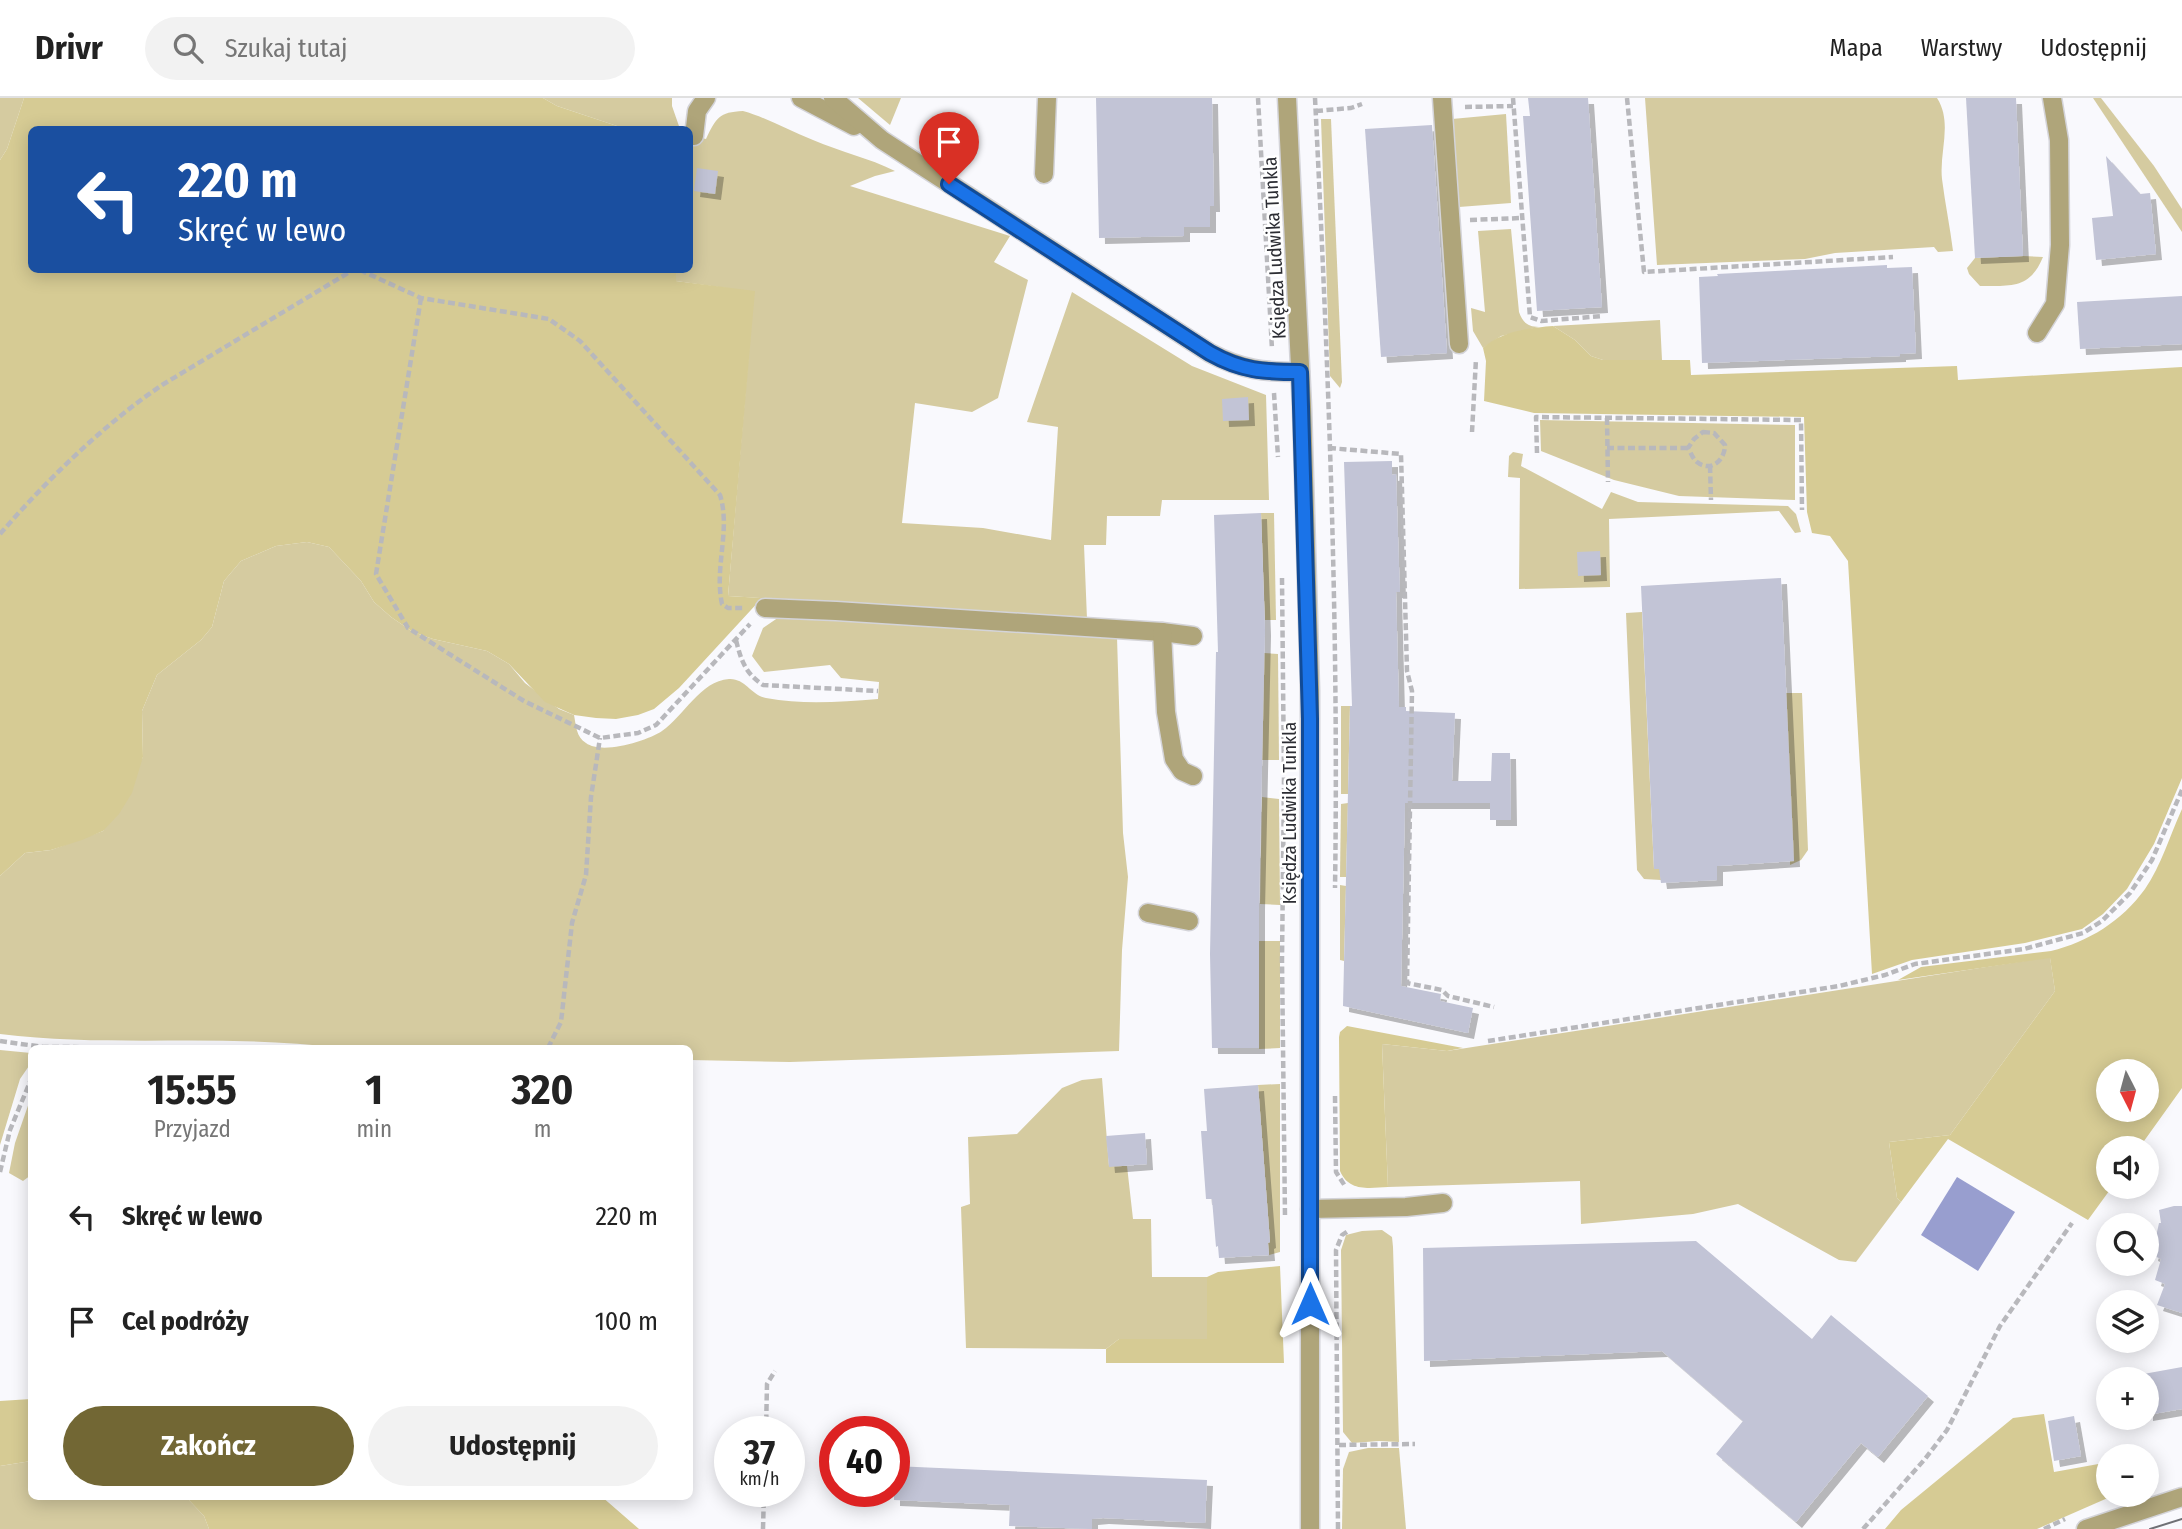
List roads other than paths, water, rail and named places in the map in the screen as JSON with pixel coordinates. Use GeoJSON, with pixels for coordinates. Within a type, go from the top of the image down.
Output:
{"type":"FeatureCollection","features":[{"type":"Feature","properties":{"kind":"street"},"geometry":{"type":"LineString","coordinates":[[694,136],[697,111],[706,98]]}},
{"type":"Feature","properties":{"kind":"street"},"geometry":{"type":"LineString","coordinates":[[801,98],[882,141],[1210,353],[1231,364],[1252,370],[1300,372]]}},
{"type":"Feature","properties":{"kind":"street"},"geometry":{"type":"LineString","coordinates":[[833,98],[882,141]]}},
{"type":"Feature","properties":{"kind":"street"},"geometry":{"type":"LineString","coordinates":[[1044,174],[1047,98]]}},
{"type":"Feature","properties":{"kind":"street","name":"Księdza Ludwika Tunkla"},"geometry":{"type":"LineString","coordinates":[[1287,98],[1300,372],[1310,719],[1310,1529]]}},
{"type":"Feature","properties":{"kind":"street"},"geometry":{"type":"LineString","coordinates":[[1441,98],[1459,344]]}},
{"type":"Feature","properties":{"kind":"street"},"geometry":{"type":"LineString","coordinates":[[2037,334],[2055,304],[2060,245],[2059,140],[2052,98]]}},
{"type":"Feature","properties":{"kind":"street"},"geometry":{"type":"LineString","coordinates":[[765,608],[1193,636]]}},
{"type":"Feature","properties":{"kind":"street"},"geometry":{"type":"LineString","coordinates":[[1162,632],[1166,712],[1174,759],[1182,771],[1193,776]]}},
{"type":"Feature","properties":{"kind":"street"},"geometry":{"type":"LineString","coordinates":[[1148,914],[1189,921]]}},
{"type":"Feature","properties":{"kind":"street"},"geometry":{"type":"LineString","coordinates":[[1310,1209],[1406,1207],[1443,1203]]}},
{"type":"Feature","properties":{"kind":"street"},"geometry":{"type":"LineString","coordinates":[[2086,1529],[2182,1497]]}},
{"type":"Feature","properties":{"kind":"water"},"geometry":{"type":"Polygon","coordinates":[[[1957,1177],[2015,1212],[1978,1271],[1921,1235],[1957,1177]]]}},
{"type":"Feature","properties":{"kind":"tram line"},"geometry":{"type":"LineString","coordinates":[[2150,1529],[2182,1519]]}}]}
